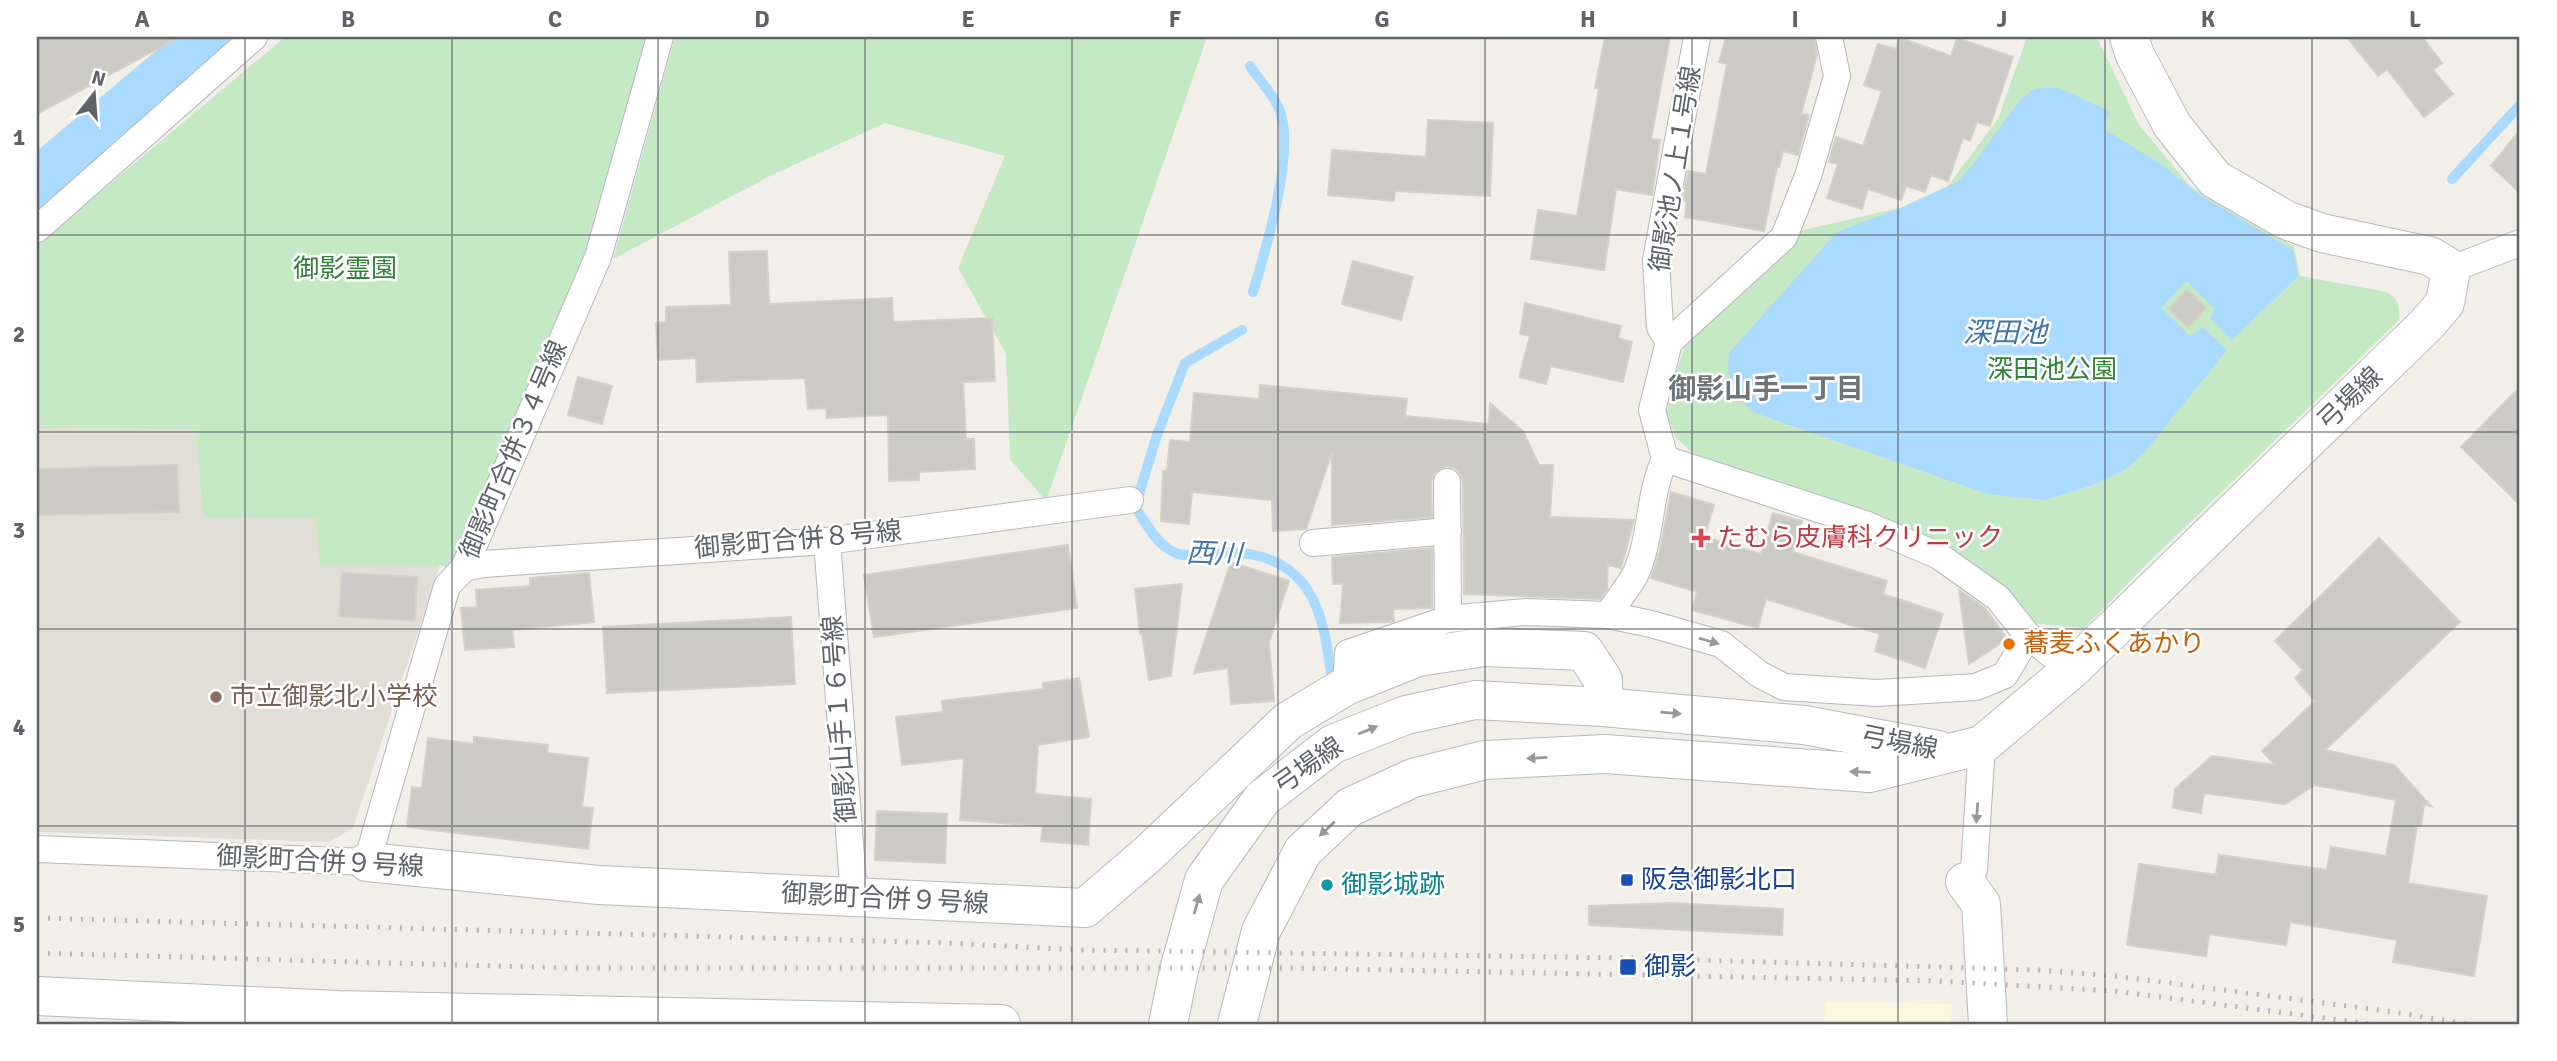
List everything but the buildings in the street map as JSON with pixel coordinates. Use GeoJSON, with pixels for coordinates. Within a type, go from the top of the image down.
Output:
{"type":"FeatureCollection","features":[{"type":"Feature","properties":{"kind":"street"},"geometry":{"type":"LineString","coordinates":[[37,229],[254,37]]}},
{"type":"Feature","properties":{"kind":"street","name":"御影町合併３４号線"},"geometry":{"type":"LineString","coordinates":[[367,862],[447,586],[464,568],[598,257],[660,37]]}},
{"type":"Feature","properties":{"kind":"street","name":"御影池ノ上１号線"},"geometry":{"type":"LineString","coordinates":[[1669,342],[1660,327],[1656,260],[1697,37]]}},
{"type":"Feature","properties":{"kind":"street"},"geometry":{"type":"LineString","coordinates":[[1608,615],[1635,574],[1657,477],[1665,459],[1652,410],[1669,342],[1784,237],[1808,176],[1837,76],[1829,37]]}},
{"type":"Feature","properties":{"kind":"street"},"geometry":{"type":"LineString","coordinates":[[2129,37],[2135,55],[2172,125],[2215,179],[2286,220],[2322,233],[2430,256],[2451,269],[2520,243]]}},
{"type":"Feature","properties":{"kind":"street","name":"弓場線"},"geometry":{"type":"LineString","coordinates":[[1237,1024],[1262,931],[1303,851],[1350,807],[1413,778],[1485,760],[1605,754],[1869,773],[1966,748],[2071,670],[2426,325],[2445,303],[2451,269]]}},
{"type":"Feature","properties":{"kind":"street"},"geometry":{"type":"LineString","coordinates":[[1665,459],[1865,524],[1939,556],[1998,598],[2028,636],[2071,670]]}},
{"type":"Feature","properties":{"kind":"street"},"geometry":{"type":"LineString","coordinates":[[1447,482],[1448,619]]}},
{"type":"Feature","properties":{"kind":"street","name":"御影町合併８号線"},"geometry":{"type":"LineString","coordinates":[[464,568],[483,564],[827,541],[1130,500]]}},
{"type":"Feature","properties":{"kind":"street"},"geometry":{"type":"LineString","coordinates":[[1313,542],[1448,531]]}},
{"type":"Feature","properties":{"kind":"street","name":"御影山手１６号線"},"geometry":{"type":"LineString","coordinates":[[827,541],[854,897]]}},
{"type":"Feature","properties":{"kind":"street"},"geometry":{"type":"LineString","coordinates":[[1346,686],[1348,653],[1448,619],[1526,612],[1608,615],[1651,624],[1721,645],[1759,674],[1784,687],[1877,693],[1976,687],[2005,675],[2028,636]]}},
{"type":"Feature","properties":{"kind":"street","name":"御影町合併９号線"},"geometry":{"type":"LineString","coordinates":[[37,849],[367,862],[599,885],[1085,908],[1148,854],[1288,721],[1346,686],[1418,657],[1485,647],[1584,651],[1603,680],[1603,707]]}},
{"type":"Feature","properties":{"kind":"street","name":"弓場線"},"geometry":{"type":"LineString","coordinates":[[1168,1024],[1179,970],[1204,880],[1262,799],[1333,744],[1406,715],[1475,700],[1603,707],[1804,725],[1966,748]]}},
{"type":"Feature","properties":{"kind":"street"},"geometry":{"type":"LineString","coordinates":[[1966,748],[1974,870],[1965,882],[1980,904],[1988,1024]]}},
{"type":"Feature","properties":{"kind":"street"},"geometry":{"type":"LineString","coordinates":[[37,996],[336,1017],[1001,1024]]}},
{"type":"Feature","properties":{"kind":"shaded area","name":"市立御影北小学校"},"geometry":{"type":"Polygon","coordinates":[[[37,428],[195,429],[203,518],[317,518],[321,565],[440,565],[353,828],[329,842],[37,832],[37,428]]]}},
{"type":"Feature","properties":{"kind":"shaded area"},"geometry":{"type":"Polygon","coordinates":[[[1825,1002],[1952,1004],[1951,1024],[1824,1024],[1825,1002]]]}},
{"type":"Feature","properties":{"kind":"green space","name":"御影霊園"},"geometry":{"type":"Polygon","coordinates":[[[285,37],[646,37],[586,253],[455,570],[440,565],[320,565],[316,518],[203,518],[195,429],[37,428],[37,245],[285,37]]]}},
{"type":"Feature","properties":{"kind":"green space"},"geometry":{"type":"Polygon","coordinates":[[[675,37],[1207,37],[1046,501],[1010,459],[1006,354],[958,268],[1005,156],[885,123],[770,176],[613,259],[675,37]]]}},
{"type":"Feature","properties":{"kind":"green space","name":"深田池"},"geometry":{"type":"Polygon","coordinates":[[[2027,37],[2088,37],[2098,40],[2139,125],[2190,186],[2294,246],[2300,276],[2387,292],[2398,304],[2399,311],[2399,320],[2084,628],[2029,623],[1993,580],[1974,563],[1948,547],[1700,459],[1675,437],[1667,414],[1672,382],[1685,347],[1799,231],[1938,199],[1998,119],[2027,37]]]}},
{"type":"Feature","properties":{"kind":"water","name":"深田池"},"geometry":{"type":"Polygon","coordinates":[[[2059,88],[2109,111],[2104,129],[2162,165],[2200,195],[2293,250],[2298,276],[2232,340],[2210,318],[2215,309],[2187,281],[2161,308],[2190,336],[2202,327],[2227,350],[2143,454],[2126,469],[2098,483],[2045,500],[1988,494],[1756,413],[1742,401],[1730,380],[1729,353],[1837,232],[1898,209],[1957,182],[2020,100],[2031,91],[2059,88]]]}},
{"type":"Feature","properties":{"kind":"waterway"},"geometry":{"type":"LineString","coordinates":[[37,190],[219,37]]}},
{"type":"Feature","properties":{"kind":"waterway","name":"西川"},"geometry":{"type":"LineString","coordinates":[[1250,66],[1278,105],[1284,129],[1284,151],[1277,201],[1253,292]]}},
{"type":"Feature","properties":{"kind":"waterway"},"geometry":{"type":"LineString","coordinates":[[2452,179],[2520,105]]}},
{"type":"Feature","properties":{"kind":"waterway","name":"西川"},"geometry":{"type":"LineString","coordinates":[[1242,330],[1185,363],[1157,435],[1135,507],[1160,542],[1174,552],[1182,555],[1250,554],[1278,563],[1293,573],[1314,601],[1325,635],[1331,673]]}},
{"type":"Feature","properties":{"kind":"railway"},"geometry":{"type":"LineString","coordinates":[[37,918],[946,943],[1082,950],[1629,958],[2039,970],[2115,976],[2394,1012],[2466,1024]]}},
{"type":"Feature","properties":{"kind":"railway"},"geometry":{"type":"LineString","coordinates":[[37,953],[565,968],[1295,968],[1937,981],[2114,991],[2371,1024]]}},
{"type":"Feature","properties":{"kind":"place","name":"たむら皮膚科クリニック"},"geometry":{"type":"Point","coordinates":[1701,538]}},
{"type":"Feature","properties":{"kind":"place","name":"蕎麦ふくあかり"},"geometry":{"type":"Point","coordinates":[2009,644]}},
{"type":"Feature","properties":{"kind":"place","name":"市立御影北小学校"},"geometry":{"type":"Point","coordinates":[216,697]}},
{"type":"Feature","properties":{"kind":"place","name":"阪急御影北口"},"geometry":{"type":"Point","coordinates":[1627,880]}},
{"type":"Feature","properties":{"kind":"place","name":"御影城跡"},"geometry":{"type":"Point","coordinates":[1327,885]}},
{"type":"Feature","properties":{"kind":"place","name":"御影"},"geometry":{"type":"Point","coordinates":[1628,967]}},
{"type":"Feature","properties":{"kind":"district","name":"御影山手一丁目"},"geometry":{"type":"Point","coordinates":[1766,389]}},
{"type":"Feature","properties":{"kind":"park label","name":"深田池公園"},"geometry":{"type":"Point","coordinates":[2052,370]}}]}
